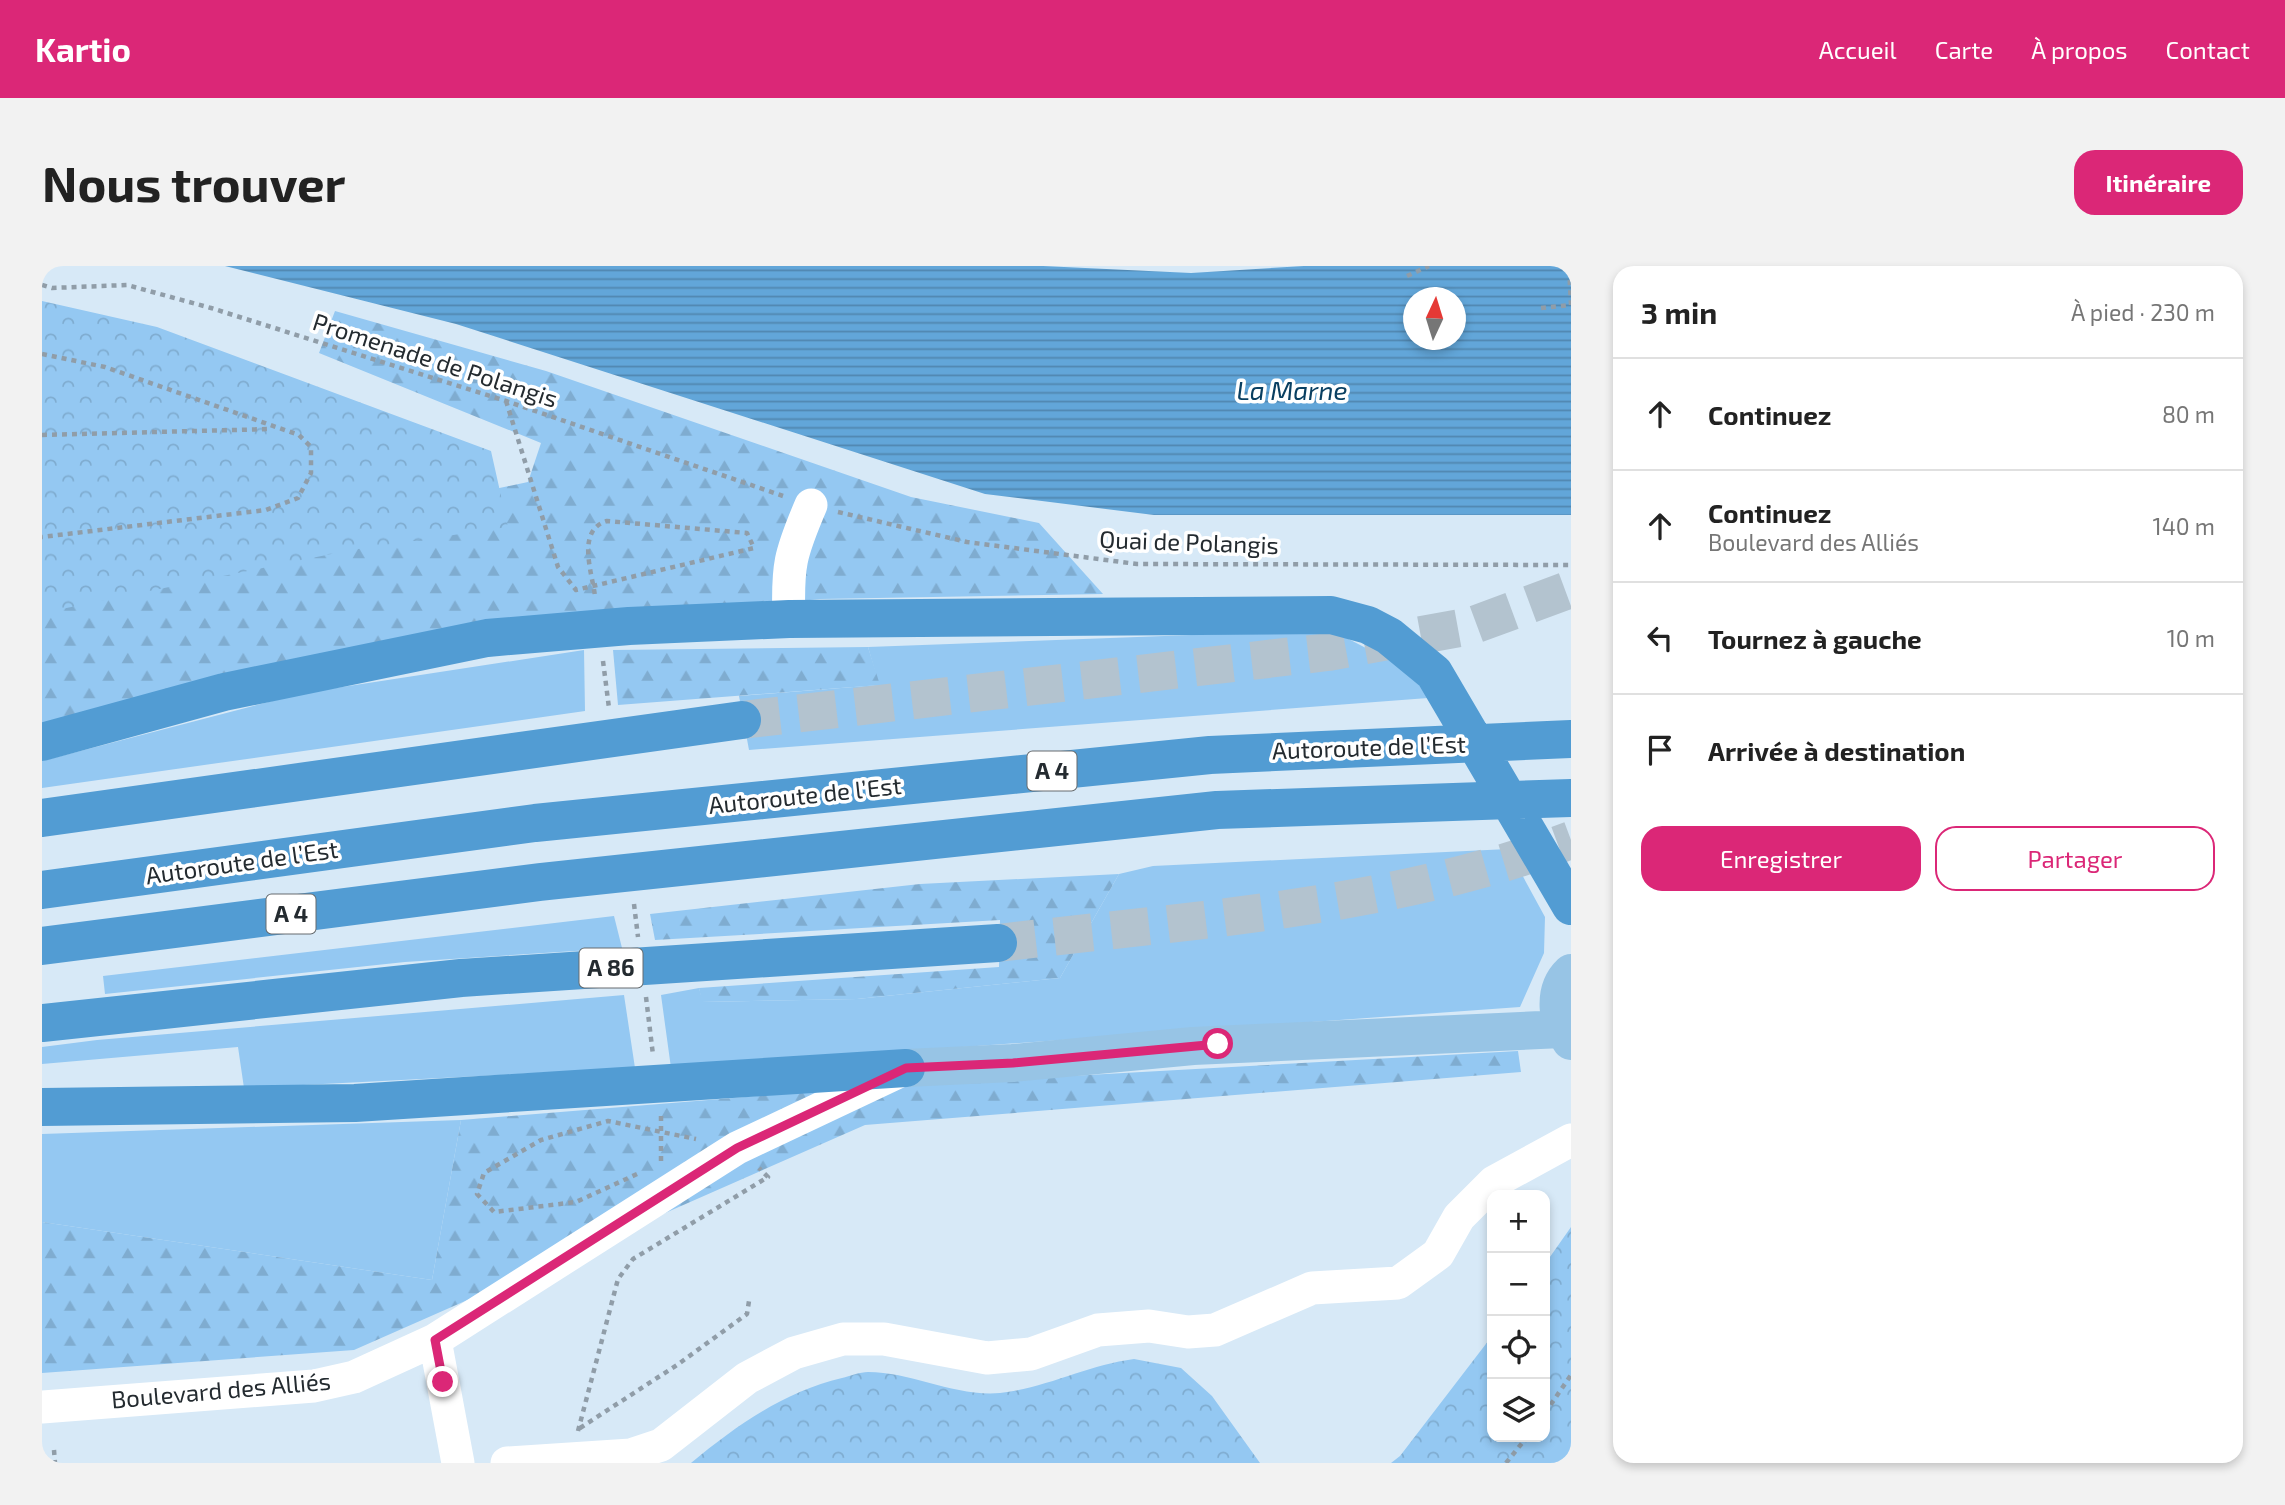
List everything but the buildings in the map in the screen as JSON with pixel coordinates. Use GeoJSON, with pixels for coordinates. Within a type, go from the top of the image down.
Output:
{"type":"FeatureCollection","features":[{"type":"Feature","properties":{"kind":"highway"},"geometry":{"type":"LineString","coordinates":[[42,742],[224,692],[487,638],[629,626],[789,619],[1331,615],[1368,625],[1389,636],[1422,661],[1444,686],[1570,906]]}},
{"type":"Feature","properties":{"kind":"highway"},"geometry":{"type":"LineString","coordinates":[[42,818],[742,720]]}},
{"type":"Feature","properties":{"kind":"highway","name":"Autoroute de l’Est"},"geometry":{"type":"LineString","coordinates":[[42,890],[535,823],[1210,755],[1571,739]]}},
{"type":"Feature","properties":{"kind":"highway","name":"A 4"},"geometry":{"type":"LineString","coordinates":[[42,946],[540,882],[1217,810],[1571,798]]}},
{"type":"Feature","properties":{"kind":"highway","name":"A 86"},"geometry":{"type":"LineString","coordinates":[[42,1023],[461,978],[998,943]]}},
{"type":"Feature","properties":{"kind":"highway"},"geometry":{"type":"LineString","coordinates":[[42,1107],[355,1103],[906,1068]]}},
{"type":"Feature","properties":{"kind":"main road"},"geometry":{"type":"LineString","coordinates":[[906,1068],[1013,1063],[1207,1045],[1566,1035],[1558,1003],[1571,973]]}},
{"type":"Feature","properties":{"kind":"street"},"geometry":{"type":"LineString","coordinates":[[789,619],[787,576],[791,552],[811,505]]}},
{"type":"Feature","properties":{"kind":"street","name":"Boulevard des Alliés"},"geometry":{"type":"LineString","coordinates":[[42,1407],[314,1386],[354,1377],[435,1340],[737,1148],[906,1068]]}},
{"type":"Feature","properties":{"kind":"street"},"geometry":{"type":"LineString","coordinates":[[507,1463],[631,1455],[661,1445],[747,1378],[794,1353],[844,1339],[884,1339],[987,1358],[1031,1354],[1098,1330],[1149,1326],[1188,1332],[1215,1331],[1312,1288],[1398,1283],[1438,1254],[1459,1217],[1484,1191],[1571,1140]]}},
{"type":"Feature","properties":{"kind":"street"},"geometry":{"type":"LineString","coordinates":[[435,1340],[458,1463]]}},
{"type":"Feature","properties":{"kind":"path"},"geometry":{"type":"LineString","coordinates":[[1407,276],[1429,266]]}},
{"type":"Feature","properties":{"kind":"path"},"geometry":{"type":"LineString","coordinates":[[1541,308],[1571,305],[1570,268]]}},
{"type":"Feature","properties":{"kind":"path","name":"Promenade de Polangis"},"geometry":{"type":"LineString","coordinates":[[42,285],[52,288],[127,285],[211,309],[506,401],[811,505]]}},
{"type":"Feature","properties":{"kind":"path"},"geometry":{"type":"LineString","coordinates":[[42,355],[105,366],[299,435],[311,447],[311,473],[298,498],[266,510],[42,537]]}},
{"type":"Feature","properties":{"kind":"path"},"geometry":{"type":"LineString","coordinates":[[506,401],[558,567],[576,590],[754,548],[747,533],[607,521],[598,523],[591,530],[588,542]]}},
{"type":"Feature","properties":{"kind":"path"},"geometry":{"type":"LineString","coordinates":[[42,435],[276,429]]}},
{"type":"Feature","properties":{"kind":"path","name":"Quai de Polangis"},"geometry":{"type":"LineString","coordinates":[[811,505],[967,542],[1137,564],[1571,565]]}},
{"type":"Feature","properties":{"kind":"path"},"geometry":{"type":"LineString","coordinates":[[567,1460],[579,1429],[618,1279],[633,1259],[768,1177],[737,1148],[608,1121],[541,1140],[484,1173],[477,1194],[494,1212],[576,1202],[661,1163],[662,1125]]}},
{"type":"Feature","properties":{"kind":"path"},"geometry":{"type":"LineString","coordinates":[[579,1429],[677,1365],[747,1314],[749,1301]]}},
{"type":"Feature","properties":{"kind":"path"},"geometry":{"type":"LineString","coordinates":[[1550,1406],[1571,1375]]}},
{"type":"Feature","properties":{"kind":"path"},"geometry":{"type":"LineString","coordinates":[[1506,1463],[1523,1442]]}},
{"type":"Feature","properties":{"kind":"path"},"geometry":{"type":"LineString","coordinates":[[54,1450],[55,1463]]}},
{"type":"Feature","properties":{"kind":"green space"},"geometry":{"type":"Polygon","coordinates":[[[42,301],[157,327],[491,451],[508,527],[351,550],[42,613],[42,301]]]}},
{"type":"Feature","properties":{"kind":"green space"},"geometry":{"type":"Polygon","coordinates":[[[335,311],[546,371],[911,497],[1039,523],[1103,594],[820,599],[490,632],[42,725],[42,585],[528,482],[541,443],[319,353],[335,311]]]}},
{"type":"Feature","properties":{"kind":"green space"},"geometry":{"type":"Polygon","coordinates":[[[1300,631],[1339,634],[1410,671],[1428,698],[749,750],[739,696],[879,685],[868,647],[1300,631]]]}},
{"type":"Feature","properties":{"kind":"green space"},"geometry":{"type":"Polygon","coordinates":[[[868,647],[880,685],[618,705],[613,650],[868,647]]]}},
{"type":"Feature","properties":{"kind":"green space"},"geometry":{"type":"Polygon","coordinates":[[[584,650],[585,711],[42,788],[42,761],[303,693],[584,650]]]}},
{"type":"Feature","properties":{"kind":"green space"},"geometry":{"type":"Polygon","coordinates":[[[1508,849],[1545,917],[1544,953],[1520,1007],[671,1068],[661,995],[699,988],[703,1002],[857,999],[1060,978],[1119,874],[1153,866],[1508,849]]]}},
{"type":"Feature","properties":{"kind":"green space"},"geometry":{"type":"Polygon","coordinates":[[[1119,874],[1060,978],[857,999],[702,1002],[699,988],[999,967],[1000,920],[655,940],[650,914],[920,884],[1119,874]]]}},
{"type":"Feature","properties":{"kind":"green space"},"geometry":{"type":"Polygon","coordinates":[[[614,916],[622,948],[405,962],[105,994],[103,976],[614,916]]]}},
{"type":"Feature","properties":{"kind":"green space"},"geometry":{"type":"Polygon","coordinates":[[[624,995],[635,1068],[244,1088],[238,1047],[42,1064],[42,1047],[97,1040],[624,995]]]}},
{"type":"Feature","properties":{"kind":"green space"},"geometry":{"type":"Polygon","coordinates":[[[1518,1051],[1521,1072],[865,1125],[354,1350],[42,1373],[42,1222],[432,1280],[461,1120],[871,1087],[1518,1051]]]}},
{"type":"Feature","properties":{"kind":"green space"},"geometry":{"type":"Polygon","coordinates":[[[461,1120],[432,1280],[42,1222],[42,1134],[461,1120]]]}},
{"type":"Feature","properties":{"kind":"green space"},"geometry":{"type":"Polygon","coordinates":[[[1571,1227],[1571,1463],[1391,1463],[1400,1456],[1487,1343],[1487,1442],[1550,1442],[1550,1257],[1571,1227]]]}},
{"type":"Feature","properties":{"kind":"green space"},"geometry":{"type":"Polygon","coordinates":[[[1134,1359],[1181,1368],[1212,1396],[1260,1463],[691,1463],[744,1423],[781,1401],[821,1384],[858,1373],[884,1373],[967,1391],[1000,1393],[1134,1359]]]}},
{"type":"Feature","properties":{"kind":"water","name":"La Marne"},"geometry":{"type":"Polygon","coordinates":[[[225,266],[1043,266],[1191,273],[1304,266],[1571,266],[1571,515],[1154,515],[985,494],[456,324],[225,266]]]}},
{"type":"Feature","properties":{"kind":"tunnel"},"geometry":{"type":"LineString","coordinates":[[742,720],[1328,652],[1471,626],[1571,589]]}},
{"type":"Feature","properties":{"kind":"tunnel"},"geometry":{"type":"LineString","coordinates":[[998,943],[1288,909],[1360,897],[1432,882],[1571,840]]}},
{"type":"Feature","properties":{"kind":"route"},"geometry":{"type":"LineString","coordinates":[[443,1382],[435,1340],[737,1148],[906,1068],[1013,1063],[1218,1044]]}}]}
